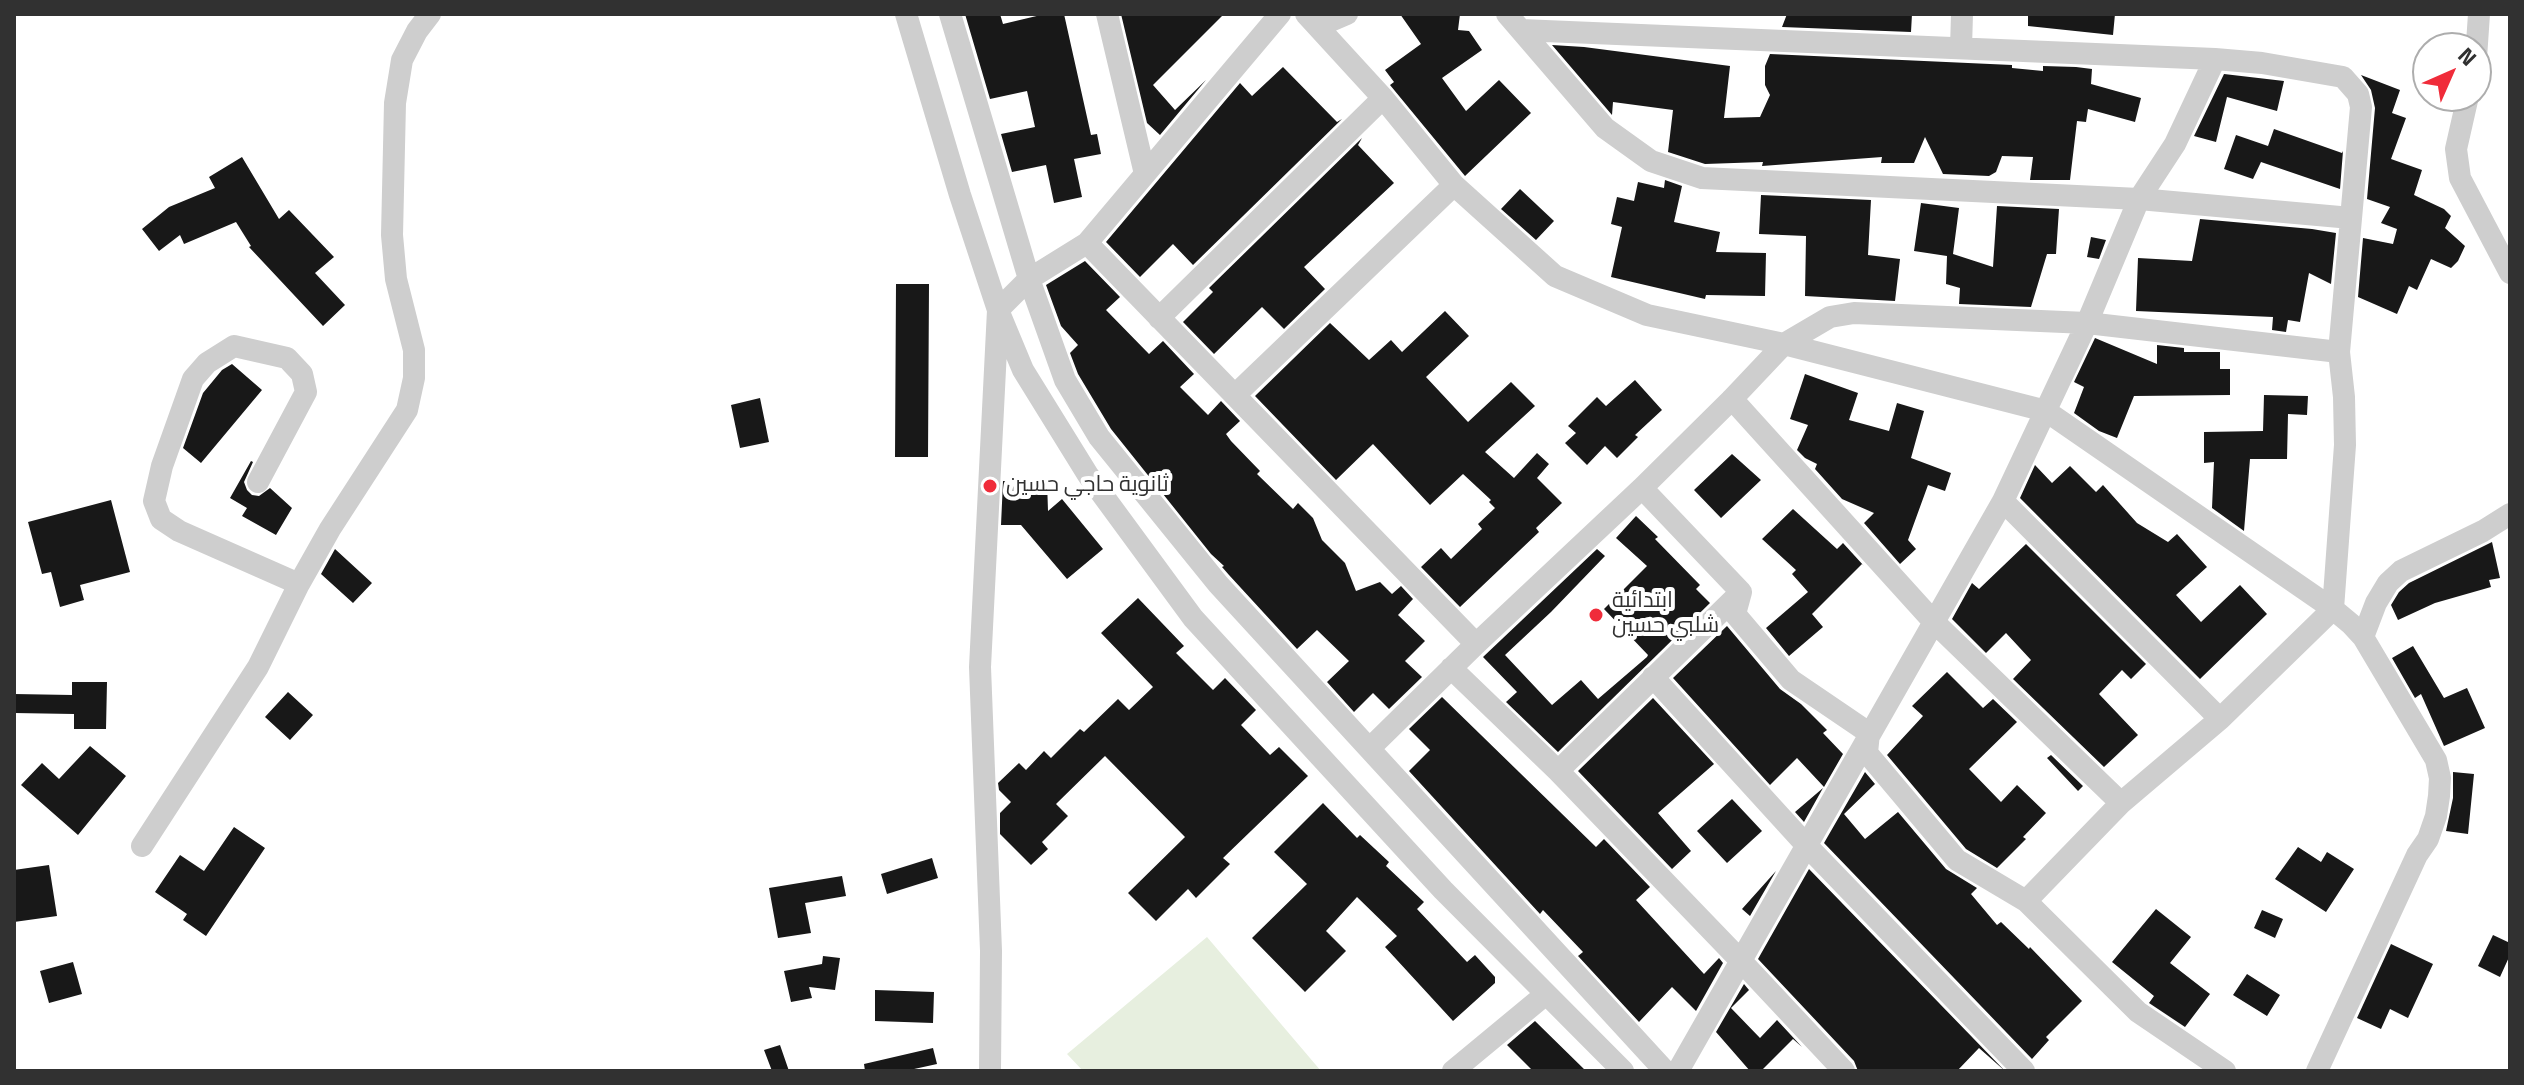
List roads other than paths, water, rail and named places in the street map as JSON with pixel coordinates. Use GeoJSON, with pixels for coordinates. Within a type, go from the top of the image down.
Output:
{"type":"FeatureCollection","features":[{"type":"Feature","properties":{"kind":"street"},"geometry":{"type":"LineString","coordinates":[[142,846],[258,667],[330,529],[407,410],[414,378],[414,350],[396,279],[392,235],[395,103],[402,60],[430,14]]}},
{"type":"Feature","properties":{"kind":"street"},"geometry":{"type":"LineString","coordinates":[[906,14],[998,310],[1023,370],[1088,475],[1193,618],[1443,890],[1623,1071]]}},
{"type":"Feature","properties":{"kind":"street"},"geometry":{"type":"LineString","coordinates":[[950,14],[1029,279],[1065,380],[1099,437],[1218,584],[1665,1071]]}},
{"type":"Feature","properties":{"kind":"street"},"geometry":{"type":"LineString","coordinates":[[1107,14],[1145,174]]}},
{"type":"Feature","properties":{"kind":"street"},"geometry":{"type":"LineString","coordinates":[[990,1071],[991,951],[980,667],[998,310],[1029,279],[1087,243],[1280,14]]}},
{"type":"Feature","properties":{"kind":"street"},"geometry":{"type":"LineString","coordinates":[[1312,20],[1347,14]]}},
{"type":"Feature","properties":{"kind":"street"},"geometry":{"type":"LineString","coordinates":[[1961,48],[1962,14]]}},
{"type":"Feature","properties":{"kind":"street"},"geometry":{"type":"LineString","coordinates":[[1312,20],[1383,98],[1454,185],[1555,276],[1647,315],[1784,344],[2046,411],[2333,609],[2363,637],[2436,760],[2440,778],[2439,796],[2428,839],[2417,855],[2317,1071]]}},
{"type":"Feature","properties":{"kind":"street"},"geometry":{"type":"LineString","coordinates":[[1514,22],[1961,48],[2215,59],[2262,63],[2343,77],[2352,85],[2361,107],[2339,352],[2345,445],[2333,609],[2220,719],[2121,803],[2026,901]]}},
{"type":"Feature","properties":{"kind":"street"},"geometry":{"type":"LineString","coordinates":[[1514,22],[1605,128],[1651,161],[1702,178],[2139,199],[2351,218]]}},
{"type":"Feature","properties":{"kind":"street"},"geometry":{"type":"LineString","coordinates":[[1678,1071],[2003,501],[2087,323],[2139,199],[2175,144],[2215,59]]}},
{"type":"Feature","properties":{"kind":"street"},"geometry":{"type":"LineString","coordinates":[[1159,318],[1383,98]]}},
{"type":"Feature","properties":{"kind":"street"},"geometry":{"type":"LineString","coordinates":[[2464,112],[2456,149],[2460,178],[2510,273]]}},
{"type":"Feature","properties":{"kind":"street"},"geometry":{"type":"LineString","coordinates":[[1235,395],[1454,185]]}},
{"type":"Feature","properties":{"kind":"street"},"geometry":{"type":"LineString","coordinates":[[1087,243],[1476,644]]}},
{"type":"Feature","properties":{"kind":"street"},"geometry":{"type":"LineString","coordinates":[[1370,748],[1642,488],[1784,344],[1830,317],[1854,313],[2087,323],[2339,352]]}},
{"type":"Feature","properties":{"kind":"street"},"geometry":{"type":"LineString","coordinates":[[258,482],[306,392],[302,374],[287,358],[234,346],[207,363],[193,379],[162,466],[154,501],[161,519],[179,531],[299,584]]}},
{"type":"Feature","properties":{"kind":"street"},"geometry":{"type":"LineString","coordinates":[[1732,399],[1933,621],[2121,803]]}},
{"type":"Feature","properties":{"kind":"street"},"geometry":{"type":"LineString","coordinates":[[1642,488],[1741,592]]}},
{"type":"Feature","properties":{"kind":"street"},"geometry":{"type":"LineString","coordinates":[[2003,501],[2220,719]]}},
{"type":"Feature","properties":{"kind":"street"},"geometry":{"type":"LineString","coordinates":[[2363,637],[2376,603],[2388,583],[2401,571],[2483,531],[2510,514]]}},
{"type":"Feature","properties":{"kind":"street"},"geometry":{"type":"LineString","coordinates":[[2483,531],[2510,536]]}},
{"type":"Feature","properties":{"kind":"street"},"geometry":{"type":"LineString","coordinates":[[1558,771],[1741,592]]}},
{"type":"Feature","properties":{"kind":"street"},"geometry":{"type":"LineString","coordinates":[[1741,592],[1735,614],[1791,680],[1869,733]]}},
{"type":"Feature","properties":{"kind":"street"},"geometry":{"type":"LineString","coordinates":[[1451,668],[1558,771],[1844,1071]]}},
{"type":"Feature","properties":{"kind":"street"},"geometry":{"type":"LineString","coordinates":[[1653,677],[1808,847],[2024,1071]]}},
{"type":"Feature","properties":{"kind":"street"},"geometry":{"type":"LineString","coordinates":[[1869,733],[1867,753],[1957,860],[2026,901],[2138,1012],[2225,1071]]}},
{"type":"Feature","properties":{"kind":"street"},"geometry":{"type":"LineString","coordinates":[[1453,1071],[1546,994]]}},
{"type":"Feature","properties":{"kind":"place","name":"ثانوية حاجي حسين"},"geometry":{"type":"Point","coordinates":[990,486]}},
{"type":"Feature","properties":{"kind":"place","name":"ابتدائية شلبي حسين"},"geometry":{"type":"Point","coordinates":[1596,615]}}]}
